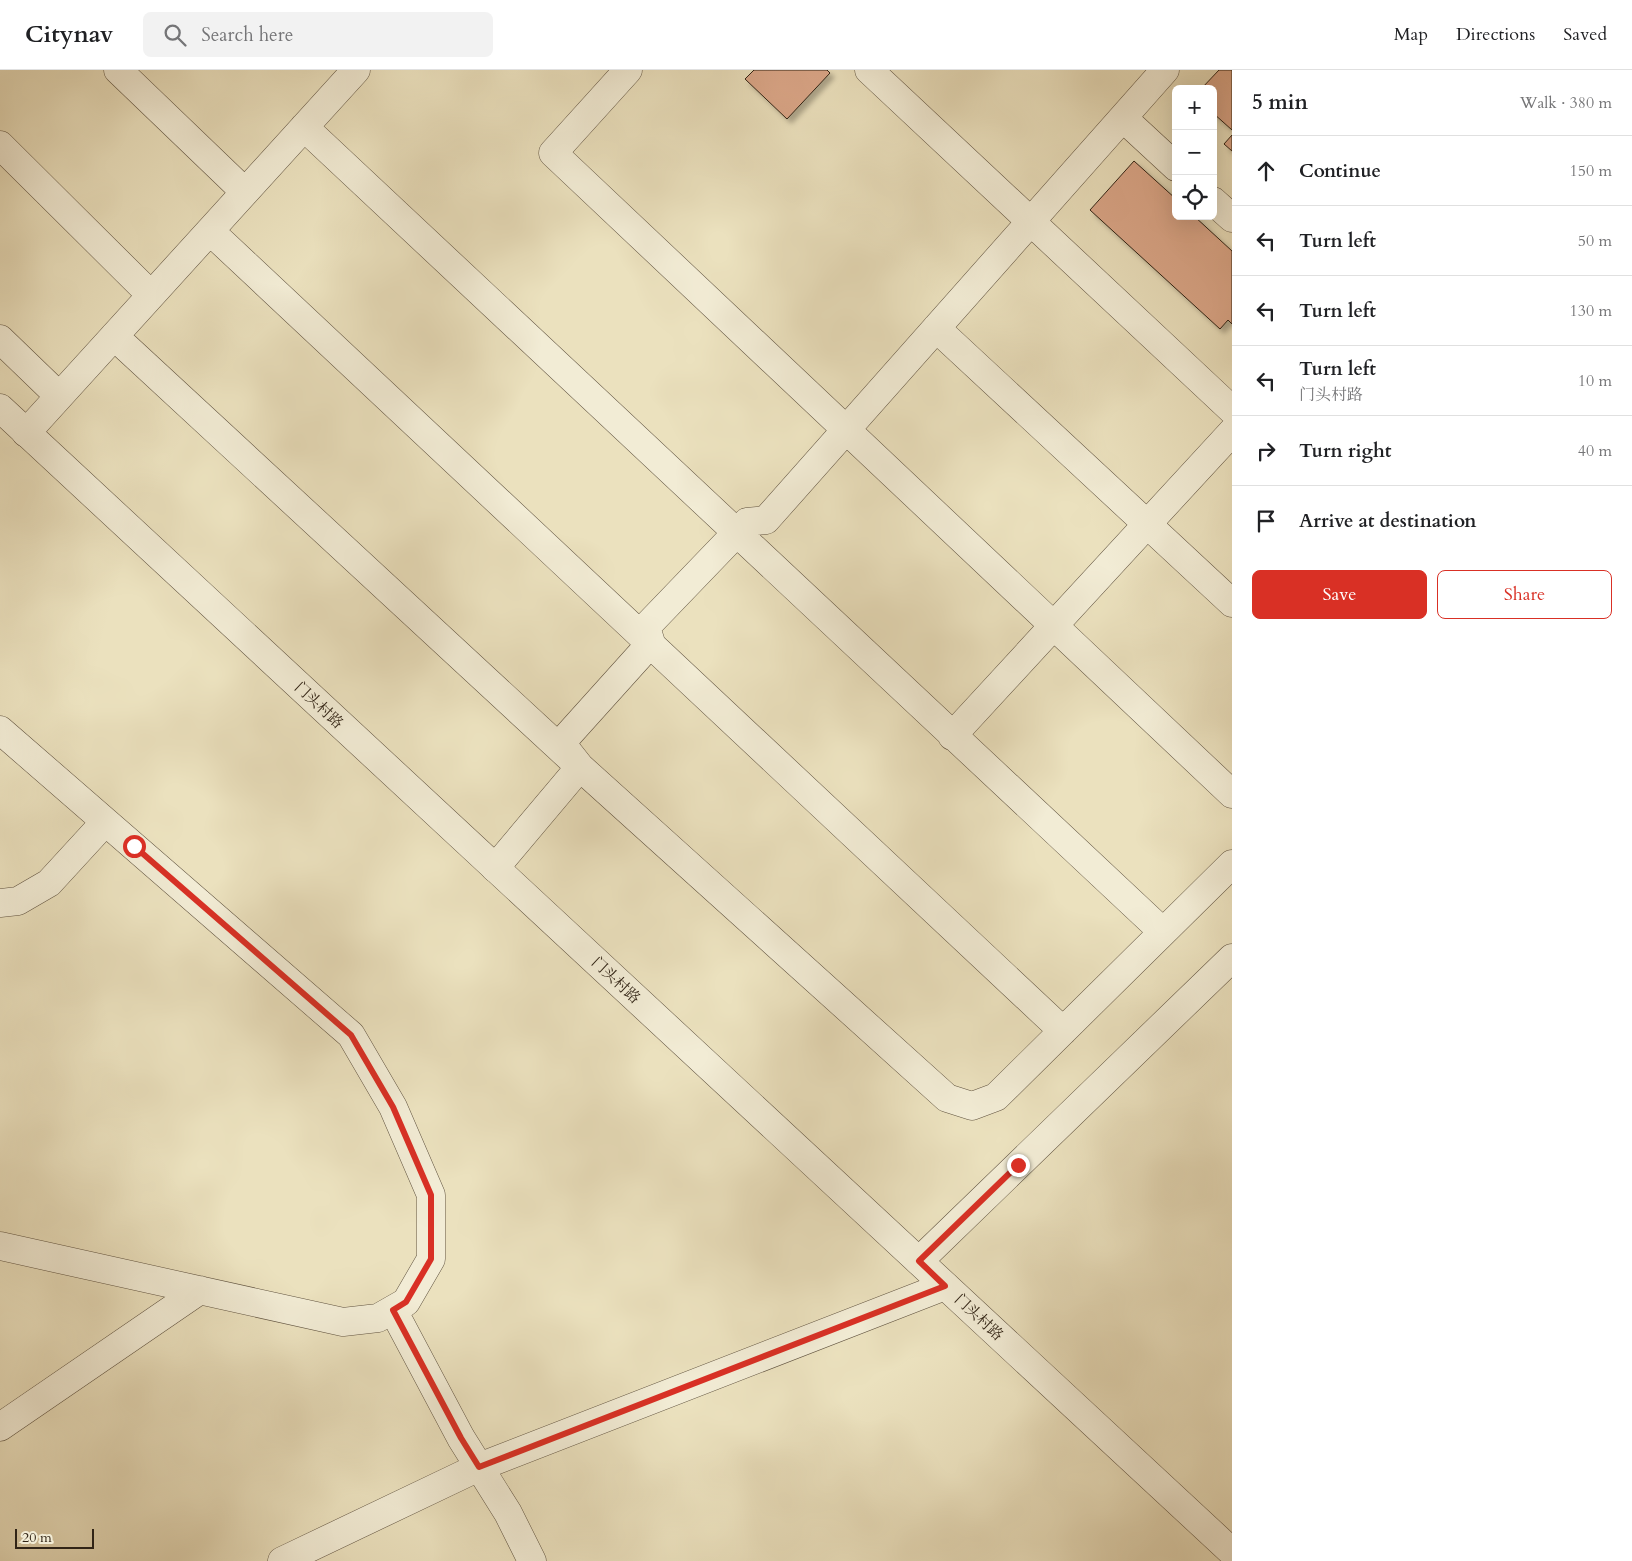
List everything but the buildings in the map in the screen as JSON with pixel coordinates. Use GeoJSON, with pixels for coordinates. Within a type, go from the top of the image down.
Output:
{"type":"FeatureCollection","features":[{"type":"Feature","properties":{"kind":"street"},"geometry":{"type":"LineString","coordinates":[[118,70],[245,192]]}},
{"type":"Feature","properties":{"kind":"street"},"geometry":{"type":"LineString","coordinates":[[628,70],[552,154],[1232,794]]}},
{"type":"Feature","properties":{"kind":"street"},"geometry":{"type":"LineString","coordinates":[[869,70],[1030,223],[1232,410]]}},
{"type":"Feature","properties":{"kind":"street"},"geometry":{"type":"LineString","coordinates":[[651,643],[646,627],[747,522],[766,520],[1165,70]]}},
{"type":"Feature","properties":{"kind":"street"},"geometry":{"type":"LineString","coordinates":[[26,433],[304,127],[344,74]]}},
{"type":"Feature","properties":{"kind":"street"},"geometry":{"type":"LineString","coordinates":[[1123,118],[1172,163]]}},
{"type":"Feature","properties":{"kind":"street"},"geometry":{"type":"LineString","coordinates":[[304,127],[1163,932]]}},
{"type":"Feature","properties":{"kind":"street"},"geometry":{"type":"LineString","coordinates":[[0,145],[151,295]]}},
{"type":"Feature","properties":{"kind":"street"},"geometry":{"type":"LineString","coordinates":[[1217,205],[1232,218]]}},
{"type":"Feature","properties":{"kind":"street"},"geometry":{"type":"LineString","coordinates":[[210,231],[1063,1031]]}},
{"type":"Feature","properties":{"kind":"street"},"geometry":{"type":"LineString","coordinates":[[936,328],[1232,603]]}},
{"type":"Feature","properties":{"kind":"street"},"geometry":{"type":"LineString","coordinates":[[114,336],[580,767],[947,1098],[972,1106],[996,1097],[1232,864]]}},
{"type":"Feature","properties":{"kind":"street"},"geometry":{"type":"LineString","coordinates":[[0,339],[59,396]]}},
{"type":"Feature","properties":{"kind":"street","name":"门头村路"},"geometry":{"type":"LineString","coordinates":[[0,408],[1232,1552]]}},
{"type":"Feature","properties":{"kind":"street"},"geometry":{"type":"LineString","coordinates":[[952,736],[1232,432]]}},
{"type":"Feature","properties":{"kind":"street"},"geometry":{"type":"LineString","coordinates":[[580,767],[561,743],[651,643]]}},
{"type":"Feature","properties":{"kind":"street"},"geometry":{"type":"LineString","coordinates":[[0,730],[351,1035],[393,1107],[431,1195],[431,1259],[406,1302],[378,1318],[343,1322],[0,1246]]}},
{"type":"Feature","properties":{"kind":"street"},"geometry":{"type":"LineString","coordinates":[[495,868],[580,767]]}},
{"type":"Feature","properties":{"kind":"street"},"geometry":{"type":"LineString","coordinates":[[0,902],[18,901],[49,883],[105,822]]}},
{"type":"Feature","properties":{"kind":"street"},"geometry":{"type":"LineString","coordinates":[[919,1261],[1232,958]]}},
{"type":"Feature","properties":{"kind":"street"},"geometry":{"type":"LineString","coordinates":[[282,1561],[479,1467],[945,1286]]}},
{"type":"Feature","properties":{"kind":"street"},"geometry":{"type":"LineString","coordinates":[[0,1427],[200,1290]]}},
{"type":"Feature","properties":{"kind":"street"},"geometry":{"type":"LineString","coordinates":[[393,1310],[461,1438],[508,1513],[532,1561]]}},
{"type":"Feature","properties":{"kind":"route"},"geometry":{"type":"LineString","coordinates":[[134,846],[351,1035],[393,1107],[431,1195],[431,1259],[406,1302],[393,1310],[461,1438],[479,1467],[945,1286],[919,1261],[1018,1165]]}}]}
